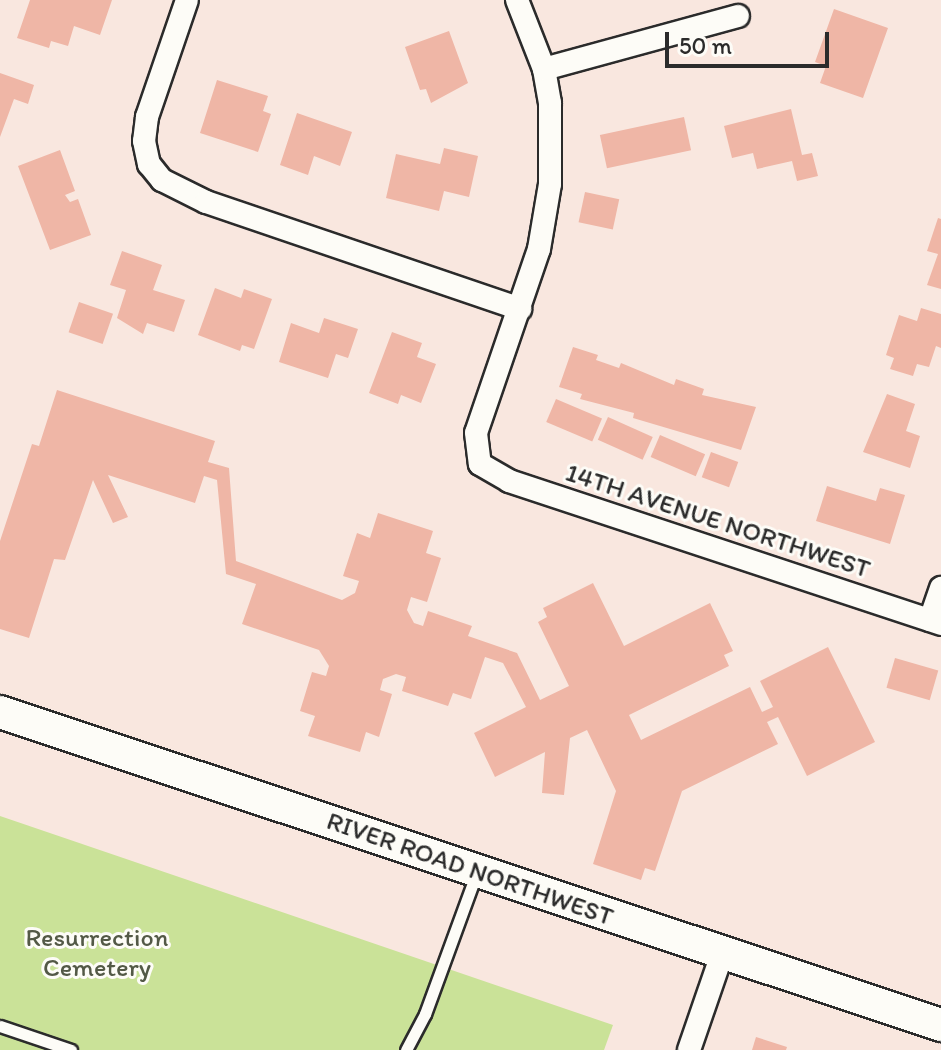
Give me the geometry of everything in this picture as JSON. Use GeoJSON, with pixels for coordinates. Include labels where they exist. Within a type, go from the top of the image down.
{"type":"FeatureCollection","features":[{"type":"Feature","properties":{"kind":"street"},"geometry":{"type":"LineString","coordinates":[[187,0],[147,117],[144,141],[149,164],[162,180],[206,202],[520,309],[545,223],[550,184],[550,103],[544,69],[517,0]]}},
{"type":"Feature","properties":{"kind":"street"},"geometry":{"type":"LineString","coordinates":[[544,69],[738,16]]}},
{"type":"Feature","properties":{"kind":"street","name":"14TH AVENUE NORTHWEST"},"geometry":{"type":"LineString","coordinates":[[520,309],[476,433],[480,464],[509,481],[936,622]]}},
{"type":"Feature","properties":{"kind":"street"},"geometry":{"type":"LineString","coordinates":[[936,622],[941,588]]}},
{"type":"Feature","properties":{"kind":"street","name":"RIVER ROAD NORTHWEST"},"geometry":{"type":"LineString","coordinates":[[0,712],[941,1025]]}},
{"type":"Feature","properties":{"kind":"street"},"geometry":{"type":"LineString","coordinates":[[689,1050],[722,954]]}},
{"type":"Feature","properties":{"kind":"lane"},"geometry":{"type":"LineString","coordinates":[[406,1050],[431,1000],[477,872]]}},
{"type":"Feature","properties":{"kind":"lane"},"geometry":{"type":"LineString","coordinates":[[0,1026],[71,1050]]}},
{"type":"Feature","properties":{"kind":"green space","name":"Resurrection Cemetery"},"geometry":{"type":"Polygon","coordinates":[[[0,816],[613,1025],[604,1050],[0,1050],[0,816]]]}},
{"type":"Feature","properties":{"kind":"building"},"geometry":{"type":"Polygon","coordinates":[[[30,0],[112,0],[100,35],[74,26],[68,46],[51,41],[49,48],[17,38],[30,0]]]}},
{"type":"Feature","properties":{"kind":"building"},"geometry":{"type":"Polygon","coordinates":[[[834,9],[888,28],[863,98],[820,83],[826,66],[815,62],[834,9]]]}},
{"type":"Feature","properties":{"kind":"building"},"geometry":{"type":"Polygon","coordinates":[[[449,31],[468,83],[431,103],[426,89],[420,90],[405,47],[449,31]]]}},
{"type":"Feature","properties":{"kind":"building"},"geometry":{"type":"Polygon","coordinates":[[[0,73],[34,85],[28,104],[14,99],[0,137],[0,73]]]}},
{"type":"Feature","properties":{"kind":"building"},"geometry":{"type":"Polygon","coordinates":[[[217,80],[268,96],[263,111],[271,114],[258,152],[200,133],[217,80]]]}},
{"type":"Feature","properties":{"kind":"building"},"geometry":{"type":"Polygon","coordinates":[[[791,109],[802,155],[812,153],[818,176],[797,181],[792,161],[757,169],[753,153],[732,158],[724,126],[791,109]]]}},
{"type":"Feature","properties":{"kind":"building"},"geometry":{"type":"Polygon","coordinates":[[[297,113],[352,132],[340,166],[314,156],[308,175],[280,165],[297,113]]]}},
{"type":"Feature","properties":{"kind":"building"},"geometry":{"type":"Polygon","coordinates":[[[684,117],[691,150],[607,168],[600,135],[684,117]]]}},
{"type":"Feature","properties":{"kind":"building"},"geometry":{"type":"Polygon","coordinates":[[[444,148],[478,156],[469,197],[444,191],[439,211],[386,198],[396,154],[440,164],[444,148]]]}},
{"type":"Feature","properties":{"kind":"building"},"geometry":{"type":"Polygon","coordinates":[[[60,150],[75,191],[65,195],[70,202],[78,199],[91,235],[50,250],[18,166],[60,150]]]}},
{"type":"Feature","properties":{"kind":"building"},"geometry":{"type":"Polygon","coordinates":[[[585,192],[619,199],[613,230],[579,222],[585,192]]]}},
{"type":"Feature","properties":{"kind":"building"},"geometry":{"type":"Polygon","coordinates":[[[938,218],[941,219],[941,289],[927,285],[938,254],[927,251],[938,218]]]}},
{"type":"Feature","properties":{"kind":"building"},"geometry":{"type":"Polygon","coordinates":[[[122,251],[162,265],[153,290],[185,300],[174,332],[147,323],[143,334],[117,318],[126,290],[110,285],[122,251]]]}},
{"type":"Feature","properties":{"kind":"building"},"geometry":{"type":"Polygon","coordinates":[[[215,288],[241,298],[244,289],[272,299],[254,349],[242,345],[240,351],[198,335],[215,288]]]}},
{"type":"Feature","properties":{"kind":"building"},"geometry":{"type":"Polygon","coordinates":[[[79,302],[113,314],[103,344],[69,332],[79,302]]]}},
{"type":"Feature","properties":{"kind":"building"},"geometry":{"type":"Polygon","coordinates":[[[921,308],[941,314],[941,348],[936,346],[929,367],[917,364],[913,376],[890,369],[894,358],[886,355],[899,315],[917,321],[921,308]]]}},
{"type":"Feature","properties":{"kind":"building"},"geometry":{"type":"Polygon","coordinates":[[[324,318],[358,329],[348,358],[336,354],[328,378],[279,362],[291,323],[319,333],[324,318]]]}},
{"type":"Feature","properties":{"kind":"building"},"geometry":{"type":"Polygon","coordinates":[[[392,332],[422,343],[417,357],[436,364],[421,403],[401,395],[398,404],[369,393],[392,332]]]}},
{"type":"Feature","properties":{"kind":"building"},"geometry":{"type":"Polygon","coordinates":[[[573,347],[598,355],[596,360],[619,368],[621,363],[674,385],[676,379],[704,389],[702,395],[756,407],[741,450],[633,418],[634,413],[580,399],[582,394],[559,387],[573,347]]]}},
{"type":"Feature","properties":{"kind":"building"},"geometry":{"type":"Polygon","coordinates":[[[57,390],[215,441],[208,462],[229,468],[236,561],[342,600],[355,593],[359,581],[343,576],[357,533],[370,538],[378,513],[433,531],[426,553],[441,558],[427,602],[411,597],[407,610],[414,623],[423,626],[428,611],[472,626],[468,636],[517,653],[540,700],[569,686],[538,622],[547,617],[543,608],[593,583],[624,646],[710,603],[733,651],[724,655],[729,666],[629,715],[641,740],[750,687],[762,712],[773,707],[760,681],[828,647],[875,742],[807,776],[778,717],[767,722],[778,744],[682,791],[655,871],[645,868],[641,880],[593,864],[616,791],[587,730],[570,738],[564,795],[542,793],[545,752],[495,777],[474,733],[526,707],[503,663],[485,657],[471,699],[453,693],[448,706],[402,691],[406,677],[396,674],[383,679],[380,690],[392,694],[379,737],[366,732],[360,752],[308,736],[315,716],[300,711],[312,672],[326,676],[329,666],[319,650],[242,624],[256,584],[226,574],[217,480],[204,476],[195,503],[108,475],[128,517],[113,523],[93,480],[65,560],[54,559],[29,638],[0,629],[0,541],[32,444],[39,446],[57,390]]]}},
{"type":"Feature","properties":{"kind":"building"},"geometry":{"type":"Polygon","coordinates":[[[887,394],[915,404],[906,431],[920,436],[910,468],[863,452],[887,394]]]}},
{"type":"Feature","properties":{"kind":"building"},"geometry":{"type":"Polygon","coordinates":[[[556,399],[602,419],[592,442],[546,422],[556,399]]]}},
{"type":"Feature","properties":{"kind":"building"},"geometry":{"type":"Polygon","coordinates":[[[608,417],[653,437],[643,460],[598,440],[608,417]]]}},
{"type":"Feature","properties":{"kind":"building"},"geometry":{"type":"Polygon","coordinates":[[[660,435],[705,454],[696,476],[651,457],[660,435]]]}},
{"type":"Feature","properties":{"kind":"building"},"geometry":{"type":"Polygon","coordinates":[[[711,452],[738,462],[729,487],[702,477],[711,452]]]}},
{"type":"Feature","properties":{"kind":"building"},"geometry":{"type":"Polygon","coordinates":[[[827,486],[876,501],[880,488],[905,495],[890,544],[816,521],[827,486]]]}},
{"type":"Feature","properties":{"kind":"building"},"geometry":{"type":"Polygon","coordinates":[[[895,658],[938,670],[930,700],[886,688],[895,658]]]}},
{"type":"Feature","properties":{"kind":"building"},"geometry":{"type":"Polygon","coordinates":[[[756,1037],[787,1047],[786,1050],[752,1050],[756,1037]]]}}]}
